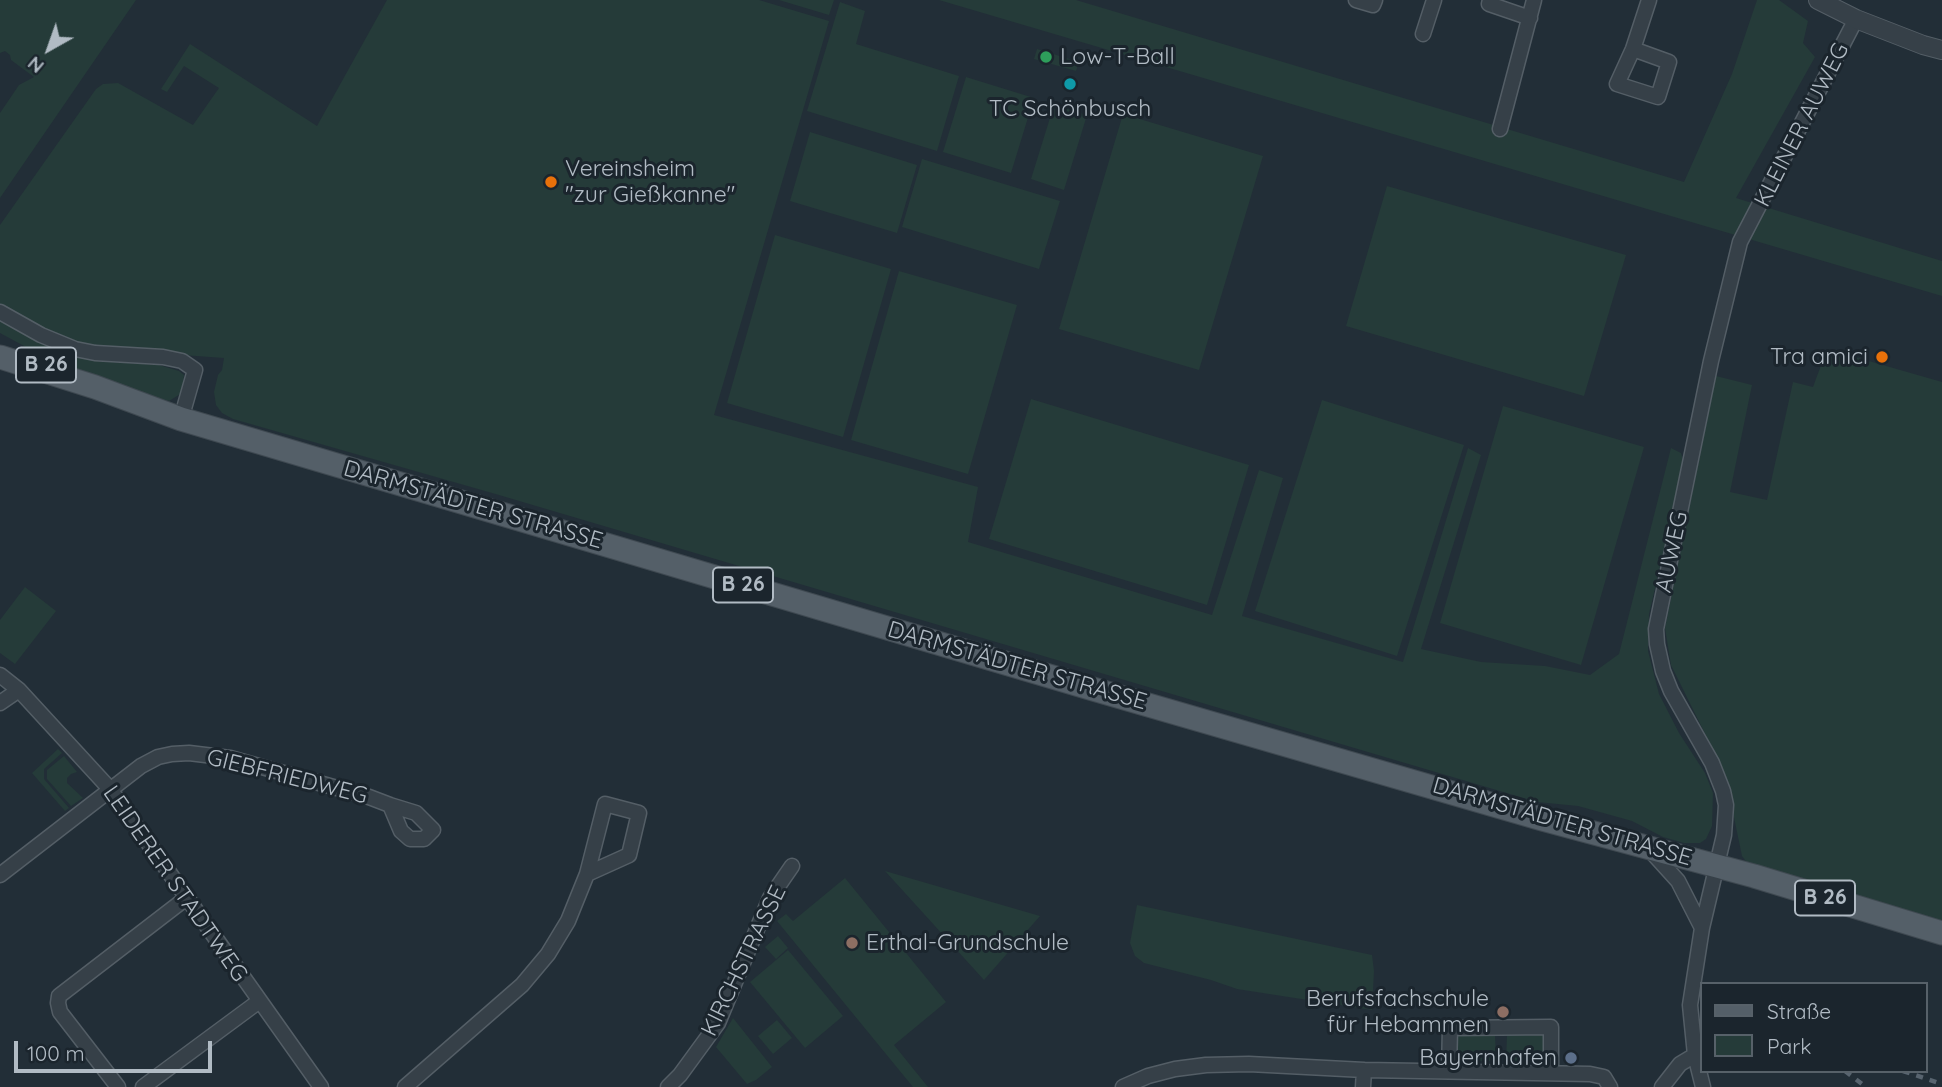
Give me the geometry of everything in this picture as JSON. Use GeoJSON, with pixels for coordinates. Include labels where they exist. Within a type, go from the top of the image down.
{"type":"FeatureCollection","features":[{"type":"Feature","properties":{"kind":"main road","name":"DARMSTÄDTER STRASSE"},"geometry":{"type":"LineString","coordinates":[[0,339],[36,360],[95,387]]}},
{"type":"Feature","properties":{"kind":"main road","name":"DARMSTÄDTER STRASSE"},"geometry":{"type":"LineString","coordinates":[[0,357],[95,387],[181,419],[1093,689],[1542,819],[1718,865],[1942,933]]}},
{"type":"Feature","properties":{"kind":"street"},"geometry":{"type":"LineString","coordinates":[[1356,0],[1373,5],[1375,0]]}},
{"type":"Feature","properties":{"kind":"street"},"geometry":{"type":"LineString","coordinates":[[1423,34],[1434,0]]}},
{"type":"Feature","properties":{"kind":"street"},"geometry":{"type":"LineString","coordinates":[[1490,0],[1489,4],[1530,18]]}},
{"type":"Feature","properties":{"kind":"street"},"geometry":{"type":"LineString","coordinates":[[1500,129],[1534,0]]}},
{"type":"Feature","properties":{"kind":"street"},"geometry":{"type":"LineString","coordinates":[[1633,49],[1649,0]]}},
{"type":"Feature","properties":{"kind":"street"},"geometry":{"type":"LineString","coordinates":[[1818,0],[1856,19],[1942,50]]}},
{"type":"Feature","properties":{"kind":"street","name":"KLEINER AUWEG"},"geometry":{"type":"LineString","coordinates":[[1746,229],[1856,19]]}},
{"type":"Feature","properties":{"kind":"street","name":"AUWEG"},"geometry":{"type":"LineString","coordinates":[[1703,1087],[1695,1055],[1690,1005],[1701,934],[1726,820],[1723,791],[1712,763],[1671,691],[1663,671],[1657,644],[1657,629],[1711,361],[1740,242],[1746,229]]}},
{"type":"Feature","properties":{"kind":"street"},"geometry":{"type":"LineString","coordinates":[[0,312],[41,335],[75,349],[182,361],[195,370],[181,419]]}},
{"type":"Feature","properties":{"kind":"street","name":"LEIDERER STADTWEG"},"geometry":{"type":"LineString","coordinates":[[0,675],[19,690],[110,789],[258,1002],[321,1087]]}},
{"type":"Feature","properties":{"kind":"street"},"geometry":{"type":"LineString","coordinates":[[0,703],[19,690]]}},
{"type":"Feature","properties":{"kind":"street","name":"GIEBFRIEDWEG"},"geometry":{"type":"LineString","coordinates":[[0,875],[110,789],[158,757],[189,753],[230,758],[390,805]]}},
{"type":"Feature","properties":{"kind":"street"},"geometry":{"type":"LineString","coordinates":[[405,1087],[522,985],[548,954],[568,921],[587,874],[605,804],[639,813],[629,855],[587,874]]}},
{"type":"Feature","properties":{"kind":"street"},"geometry":{"type":"LineString","coordinates":[[1646,847],[1678,881],[1701,934]]}},
{"type":"Feature","properties":{"kind":"street","name":"KIRCHSTRASSE"},"geometry":{"type":"LineString","coordinates":[[668,1087],[718,1023],[770,898],[792,866]]}},
{"type":"Feature","properties":{"kind":"street"},"geometry":{"type":"LineString","coordinates":[[118,1087],[61,1012],[59,996],[186,899]]}},
{"type":"Feature","properties":{"kind":"street"},"geometry":{"type":"LineString","coordinates":[[143,1087],[258,1002]]}},
{"type":"Feature","properties":{"kind":"street"},"geometry":{"type":"LineString","coordinates":[[1449,1070],[1450,1028],[1552,1027],[1551,1072]]}},
{"type":"Feature","properties":{"kind":"street"},"geometry":{"type":"LineString","coordinates":[[1662,1087],[1680,1064],[1695,1055]]}},
{"type":"Feature","properties":{"kind":"street"},"geometry":{"type":"LineString","coordinates":[[1123,1087],[1166,1071],[1206,1065],[1551,1072],[1600,1075],[1608,1081],[1610,1087]]}},
{"type":"Feature","properties":{"kind":"street"},"geometry":{"type":"LineString","coordinates":[[1363,1087],[1364,1070]]}},
{"type":"Feature","properties":{"kind":"street"},"geometry":{"type":"LineString","coordinates":[[1487,1087],[1488,1071]]}},
{"type":"Feature","properties":{"kind":"green space"},"geometry":{"type":"Polygon","coordinates":[[[0,0],[136,0],[0,198],[0,113],[19,85],[34,77],[11,60],[5,51],[0,53],[0,0]]]}},
{"type":"Feature","properties":{"kind":"green space"},"geometry":{"type":"Polygon","coordinates":[[[387,0],[759,0],[829,21],[714,415],[978,487],[968,542],[1212,615],[1259,470],[1283,478],[1242,616],[1403,662],[1468,448],[1481,455],[1421,649],[1481,662],[1545,666],[1590,675],[1619,654],[1671,448],[1681,453],[1684,463],[1649,614],[1648,651],[1659,694],[1679,733],[1705,773],[1713,793],[1712,826],[1706,839],[1700,843],[1684,843],[1663,837],[1632,821],[1578,806],[1537,802],[233,419],[222,413],[216,405],[214,392],[224,358],[81,345],[0,304],[0,225],[96,89],[103,84],[118,83],[193,125],[219,88],[184,66],[167,92],[161,89],[190,44],[317,126],[387,0]]]}},
{"type":"Feature","properties":{"kind":"green space"},"geometry":{"type":"Polygon","coordinates":[[[779,0],[834,0],[829,15],[779,0]]]}},
{"type":"Feature","properties":{"kind":"green space"},"geometry":{"type":"Polygon","coordinates":[[[939,0],[1076,0],[1684,182],[1732,74],[1757,0],[1779,0],[1808,21],[1803,43],[1815,57],[1736,198],[1942,261],[1942,296],[939,0]]]}},
{"type":"Feature","properties":{"kind":"green space"},"geometry":{"type":"Polygon","coordinates":[[[840,2],[865,11],[856,44],[959,76],[937,151],[807,111],[840,2]]]}},
{"type":"Feature","properties":{"kind":"green space"},"geometry":{"type":"Polygon","coordinates":[[[1037,49],[1079,62],[1076,71],[1034,59],[1037,49]]]}},
{"type":"Feature","properties":{"kind":"green space"},"geometry":{"type":"Polygon","coordinates":[[[966,77],[1034,98],[1011,173],[943,152],[966,77]]]}},
{"type":"Feature","properties":{"kind":"green space"},"geometry":{"type":"Polygon","coordinates":[[[1054,105],[1087,115],[1064,190],[1031,179],[1054,105]]]}},
{"type":"Feature","properties":{"kind":"green space"},"geometry":{"type":"Polygon","coordinates":[[[1123,114],[1263,156],[1199,370],[1059,329],[1123,114]]]}},
{"type":"Feature","properties":{"kind":"green space"},"geometry":{"type":"Polygon","coordinates":[[[810,132],[917,165],[897,233],[790,201],[810,132]]]}},
{"type":"Feature","properties":{"kind":"green space"},"geometry":{"type":"Polygon","coordinates":[[[922,159],[1060,201],[1039,269],[902,227],[922,159]]]}},
{"type":"Feature","properties":{"kind":"green space"},"geometry":{"type":"Polygon","coordinates":[[[1387,186],[1626,255],[1584,396],[1346,326],[1387,186]]]}},
{"type":"Feature","properties":{"kind":"green space"},"geometry":{"type":"Polygon","coordinates":[[[775,235],[891,269],[843,437],[727,403],[775,235]]]}},
{"type":"Feature","properties":{"kind":"green space"},"geometry":{"type":"Polygon","coordinates":[[[899,271],[1017,305],[968,474],[851,440],[899,271]]]}},
{"type":"Feature","properties":{"kind":"green space"},"geometry":{"type":"Polygon","coordinates":[[[0,319],[35,339],[75,356],[97,361],[159,365],[179,371],[184,375],[182,393],[169,401],[92,378],[50,360],[0,333],[0,319]]]}},
{"type":"Feature","properties":{"kind":"green space"},"geometry":{"type":"Polygon","coordinates":[[[1827,349],[1942,382],[1942,925],[1748,864],[1742,856],[1725,774],[1671,665],[1665,628],[1716,376],[1752,385],[1730,492],[1767,500],[1793,382],[1813,387],[1827,349]]]}},
{"type":"Feature","properties":{"kind":"green space"},"geometry":{"type":"Polygon","coordinates":[[[1031,399],[1249,465],[1207,605],[989,539],[1031,399]]]}},
{"type":"Feature","properties":{"kind":"green space"},"geometry":{"type":"Polygon","coordinates":[[[1322,400],[1464,445],[1397,656],[1255,611],[1322,400]]]}},
{"type":"Feature","properties":{"kind":"green space"},"geometry":{"type":"Polygon","coordinates":[[[1503,406],[1644,447],[1581,665],[1440,623],[1503,406]]]}},
{"type":"Feature","properties":{"kind":"green space"},"geometry":{"type":"Polygon","coordinates":[[[25,587],[56,611],[15,664],[0,653],[0,620],[25,587]]]}},
{"type":"Feature","properties":{"kind":"green space"},"geometry":{"type":"Polygon","coordinates":[[[58,749],[62,753],[44,769],[44,779],[69,808],[65,811],[32,773],[58,749]]]}},
{"type":"Feature","properties":{"kind":"green space"},"geometry":{"type":"Polygon","coordinates":[[[64,756],[77,772],[67,778],[67,783],[83,798],[71,806],[47,779],[47,770],[64,756]]]}},
{"type":"Feature","properties":{"kind":"green space"},"geometry":{"type":"Polygon","coordinates":[[[885,871],[1040,916],[984,980],[885,871]]]}},
{"type":"Feature","properties":{"kind":"green space"},"geometry":{"type":"Polygon","coordinates":[[[845,878],[946,1002],[894,1045],[928,1087],[913,1087],[777,921],[786,914],[793,921],[845,878]]]}},
{"type":"Feature","properties":{"kind":"green space"},"geometry":{"type":"Polygon","coordinates":[[[1137,905],[1372,955],[1372,1010],[1237,989],[1144,963],[1135,956],[1130,943],[1137,905]]]}},
{"type":"Feature","properties":{"kind":"green space"},"geometry":{"type":"Polygon","coordinates":[[[778,936],[788,948],[776,959],[765,947],[778,936]]]}},
{"type":"Feature","properties":{"kind":"green space"},"geometry":{"type":"Polygon","coordinates":[[[788,950],[843,1016],[805,1048],[750,982],[788,950]]]}},
{"type":"Feature","properties":{"kind":"green space"},"geometry":{"type":"Polygon","coordinates":[[[733,1018],[772,1067],[747,1084],[716,1047],[733,1018]]]}},
{"type":"Feature","properties":{"kind":"green space"},"geometry":{"type":"Polygon","coordinates":[[[777,1020],[792,1038],[773,1054],[758,1036],[777,1020]]]}},
{"type":"Feature","properties":{"kind":"green space"},"geometry":{"type":"Polygon","coordinates":[[[1457,1034],[1495,1034],[1496,1061],[1456,1061],[1457,1034]]]}},
{"type":"Feature","properties":{"kind":"green space"},"geometry":{"type":"Polygon","coordinates":[[[1507,1035],[1545,1035],[1544,1063],[1506,1062],[1507,1035]]]}},
{"type":"Feature","properties":{"kind":"railway"},"geometry":{"type":"LineString","coordinates":[[1848,1073],[1866,1087]]}},
{"type":"Feature","properties":{"kind":"railway"},"geometry":{"type":"LineString","coordinates":[[1909,1073],[1942,1084]]}},
{"type":"Feature","properties":{"kind":"place","name":"Low-T-Ball"},"geometry":{"type":"Point","coordinates":[1046,57]}},
{"type":"Feature","properties":{"kind":"place","name":"TC Schönbusch"},"geometry":{"type":"Point","coordinates":[1070,84]}},
{"type":"Feature","properties":{"kind":"place","name":"Vereinsheim \"zur Gießkanne\""},"geometry":{"type":"Point","coordinates":[551,182]}},
{"type":"Feature","properties":{"kind":"place","name":"Tra amici"},"geometry":{"type":"Point","coordinates":[1882,357]}},
{"type":"Feature","properties":{"kind":"place","name":"Erthal-Grundschule"},"geometry":{"type":"Point","coordinates":[852,943]}},
{"type":"Feature","properties":{"kind":"place","name":"Berufsfachschule für Hebammen"},"geometry":{"type":"Point","coordinates":[1503,1012]}},
{"type":"Feature","properties":{"kind":"place","name":"Bayernhafen"},"geometry":{"type":"Point","coordinates":[1571,1058]}}]}
